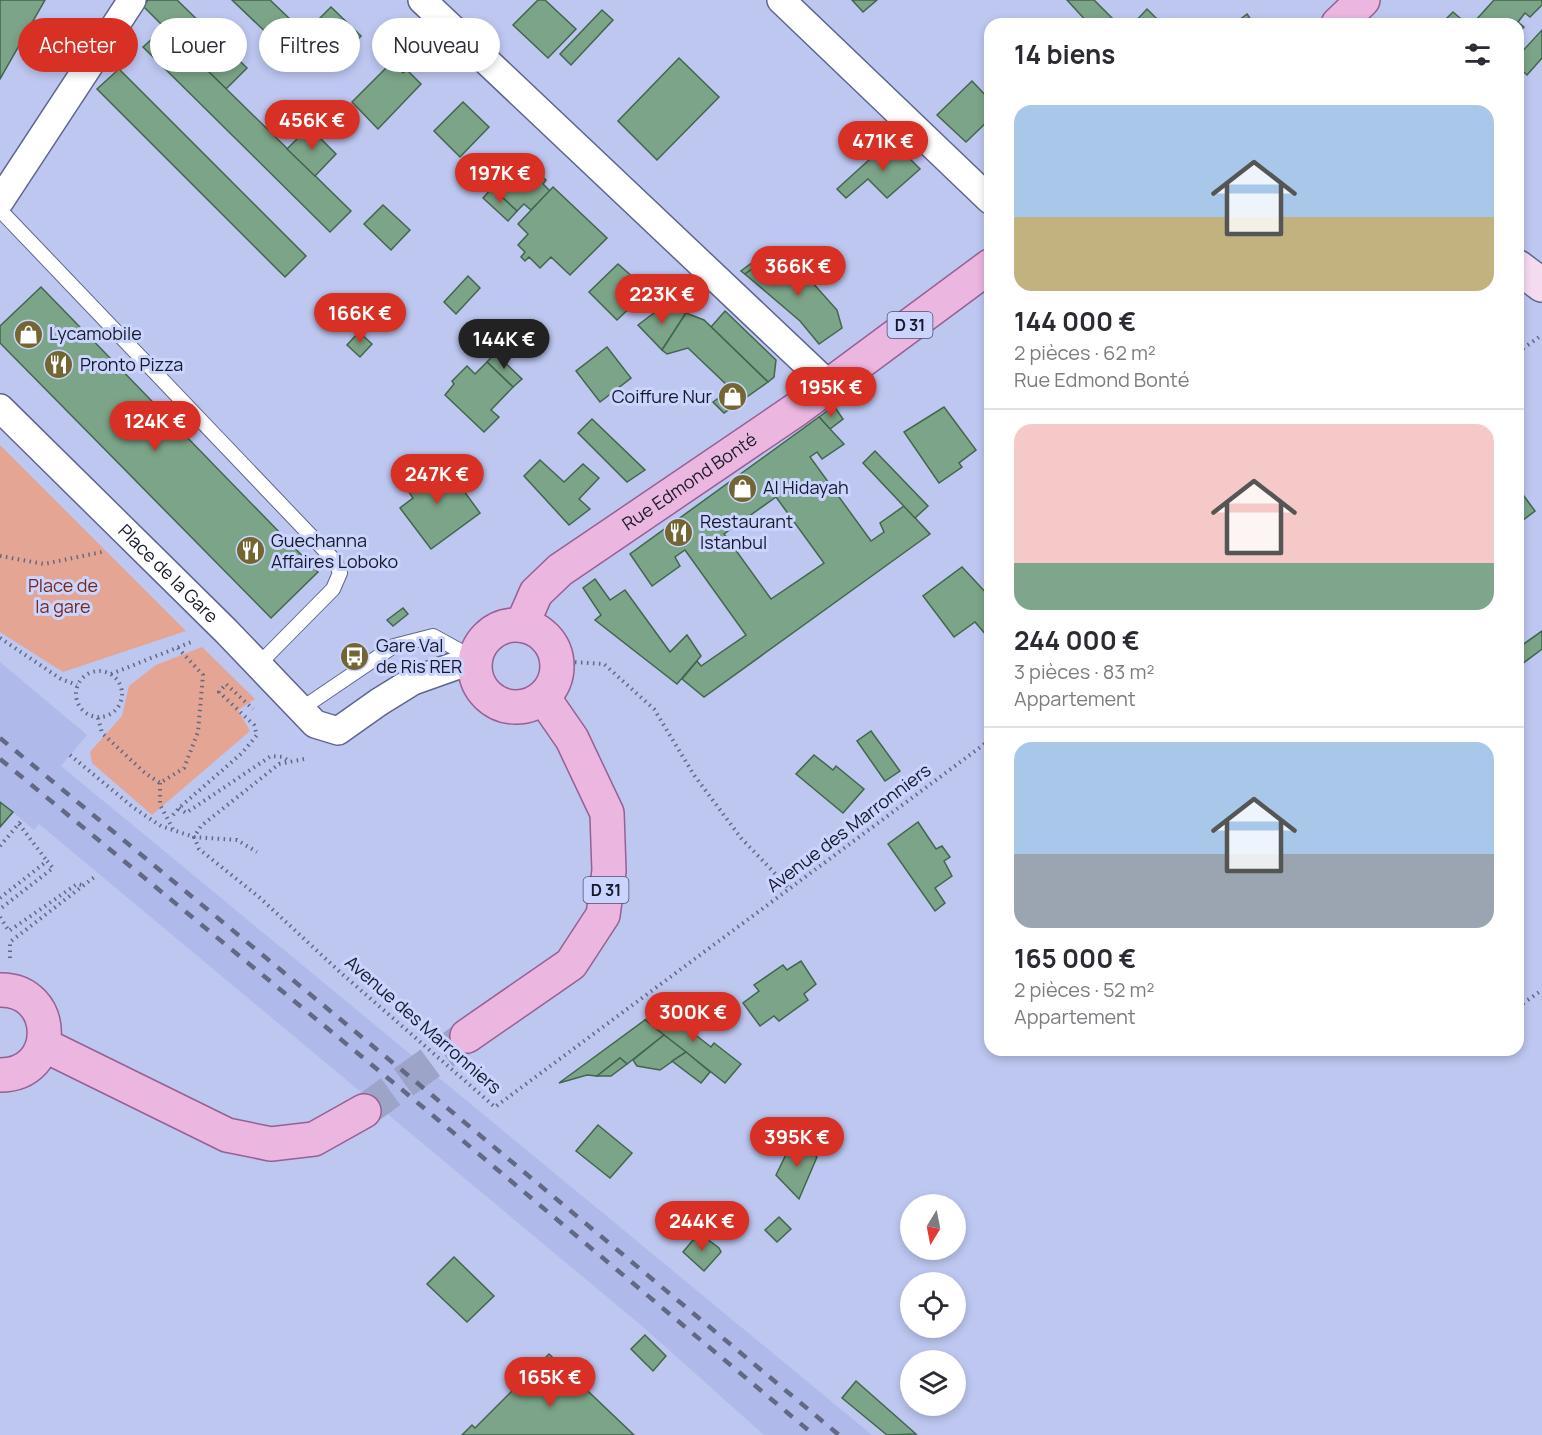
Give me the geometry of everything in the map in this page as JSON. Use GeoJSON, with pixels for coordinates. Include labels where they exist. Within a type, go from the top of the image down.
{"type":"FeatureCollection","features":[{"type":"Feature","properties":{"kind":"main road"},"geometry":{"type":"LineString","coordinates":[[1344,18],[1362,0]]}},
{"type":"Feature","properties":{"kind":"main road","name":"Rue Edmond Bonté"},"geometry":{"type":"LineString","coordinates":[[522,625],[536,593],[560,570],[797,409],[984,270]]}},
{"type":"Feature","properties":{"kind":"main road"},"geometry":{"type":"LineString","coordinates":[[509,625],[522,625],[534,629],[545,637],[553,648],[556,674],[552,687],[532,704],[520,707],[496,703],[485,695],[474,672],[479,647],[486,637],[497,629],[509,625]]}},
{"type":"Feature","properties":{"kind":"main road","name":"D 31"},"geometry":{"type":"LineString","coordinates":[[467,1036],[571,964],[603,915],[609,871],[607,813],[572,739],[543,697]]}},
{"type":"Feature","properties":{"kind":"main road"},"geometry":{"type":"LineString","coordinates":[[0,990],[10,989],[27,997],[38,1007],[46,1030],[44,1045],[38,1057],[27,1068],[0,1076]]}},
{"type":"Feature","properties":{"kind":"main road"},"geometry":{"type":"LineString","coordinates":[[44,1045],[227,1135],[271,1144],[314,1139],[364,1111]]}},
{"type":"Feature","properties":{"kind":"street"},"geometry":{"type":"LineString","coordinates":[[0,201],[132,0]]}},
{"type":"Feature","properties":{"kind":"street"},"geometry":{"type":"LineString","coordinates":[[422,0],[830,385]]}},
{"type":"Feature","properties":{"kind":"street"},"geometry":{"type":"LineString","coordinates":[[781,0],[984,194]]}},
{"type":"Feature","properties":{"kind":"street"},"geometry":{"type":"LineString","coordinates":[[1524,272],[1542,285]]}},
{"type":"Feature","properties":{"kind":"street","name":"Place de la Gare"},"geometry":{"type":"LineString","coordinates":[[0,408],[225,631],[315,724],[338,731],[413,681],[475,659]]}},
{"type":"Feature","properties":{"kind":"lane"},"geometry":{"type":"LineString","coordinates":[[0,210],[335,561],[340,573],[333,589],[258,665]]}},
{"type":"Feature","properties":{"kind":"lane"},"geometry":{"type":"LineString","coordinates":[[301,709],[394,646],[433,636],[475,659]]}},
{"type":"Feature","properties":{"kind":"path"},"geometry":{"type":"LineString","coordinates":[[1524,348],[1542,335]]}},
{"type":"Feature","properties":{"kind":"path"},"geometry":{"type":"LineString","coordinates":[[0,556],[44,564],[105,551],[126,534]]}},
{"type":"Feature","properties":{"kind":"path"},"geometry":{"type":"LineString","coordinates":[[111,674],[177,646],[225,631]]}},
{"type":"Feature","properties":{"kind":"path"},"geometry":{"type":"LineString","coordinates":[[0,638],[61,679],[77,685]]}},
{"type":"Feature","properties":{"kind":"path"},"geometry":{"type":"LineString","coordinates":[[160,783],[184,768],[198,732],[203,675],[177,646]]}},
{"type":"Feature","properties":{"kind":"path"},"geometry":{"type":"LineString","coordinates":[[556,661],[604,664],[654,709],[694,776],[741,838],[789,888]]}},
{"type":"Feature","properties":{"kind":"path"},"geometry":{"type":"LineString","coordinates":[[102,671],[111,674],[118,681],[122,691],[122,701],[117,710],[109,716],[98,718],[87,715],[79,707],[75,696],[77,685],[91,672],[102,671]]}},
{"type":"Feature","properties":{"kind":"path"},"geometry":{"type":"LineString","coordinates":[[173,815],[242,753],[257,735],[254,725],[219,692],[225,684],[253,709],[245,716]]}},
{"type":"Feature","properties":{"kind":"path"},"geometry":{"type":"LineString","coordinates":[[98,718],[102,733],[145,773],[160,783]]}},
{"type":"Feature","properties":{"kind":"path","name":"Avenue des Marronniers"},"geometry":{"type":"LineString","coordinates":[[194,837],[199,849],[259,897],[341,973],[495,1107],[984,744]]}},
{"type":"Feature","properties":{"kind":"path"},"geometry":{"type":"LineString","coordinates":[[70,755],[134,808],[161,826],[194,837],[237,840],[257,852]]}},
{"type":"Feature","properties":{"kind":"path"},"geometry":{"type":"LineString","coordinates":[[179,808],[186,813],[271,756],[283,757],[290,762]]}},
{"type":"Feature","properties":{"kind":"path"},"geometry":{"type":"LineString","coordinates":[[194,837],[201,826],[279,765],[304,759]]}},
{"type":"Feature","properties":{"kind":"path"},"geometry":{"type":"LineString","coordinates":[[160,783],[160,805],[173,830]]}},
{"type":"Feature","properties":{"kind":"path"},"geometry":{"type":"LineString","coordinates":[[0,846],[21,822],[53,868],[0,909]]}},
{"type":"Feature","properties":{"kind":"path"},"geometry":{"type":"LineString","coordinates":[[0,898],[47,861]]}},
{"type":"Feature","properties":{"kind":"path"},"geometry":{"type":"LineString","coordinates":[[10,942],[97,875]]}},
{"type":"Feature","properties":{"kind":"path"},"geometry":{"type":"LineString","coordinates":[[0,917],[9,931],[77,884],[83,885]]}},
{"type":"Feature","properties":{"kind":"path"},"geometry":{"type":"LineString","coordinates":[[1524,1003],[1542,990]]}},
{"type":"Feature","properties":{"kind":"shaded area"},"geometry":{"type":"Polygon","coordinates":[[[0,662],[87,735],[61,766],[872,1435],[764,1435],[642,1326],[39,824],[34,830],[13,812],[0,827],[0,662]]]}},
{"type":"Feature","properties":{"kind":"green space","name":"Place de la gare"},"geometry":{"type":"Polygon","coordinates":[[[0,445],[186,631],[63,672],[0,632],[0,445]]]}},
{"type":"Feature","properties":{"kind":"green space"},"geometry":{"type":"Polygon","coordinates":[[[202,647],[255,699],[238,710],[250,731],[152,815],[92,763],[90,752],[122,716],[129,686],[156,665],[202,647]]]}},
{"type":"Feature","properties":{"kind":"building"},"geometry":{"type":"Polygon","coordinates":[[[0,0],[45,0],[35,18],[18,18],[18,47],[0,79],[0,0]]]}},
{"type":"Feature","properties":{"kind":"building"},"geometry":{"type":"Polygon","coordinates":[[[148,0],[177,0],[196,18],[155,18],[143,6],[148,0]]]}},
{"type":"Feature","properties":{"kind":"building"},"geometry":{"type":"Polygon","coordinates":[[[232,0],[270,0],[289,18],[259,18],[259,26],[232,0]]]}},
{"type":"Feature","properties":{"kind":"building"},"geometry":{"type":"Polygon","coordinates":[[[538,0],[545,0],[576,29],[548,58],[513,25],[538,0]]]}},
{"type":"Feature","properties":{"kind":"building"},"geometry":{"type":"Polygon","coordinates":[[[852,0],[877,0],[863,12],[852,0]]]}},
{"type":"Feature","properties":{"kind":"building"},"geometry":{"type":"Polygon","coordinates":[[[1067,0],[1094,0],[1112,18],[1084,18],[1067,0]]]}},
{"type":"Feature","properties":{"kind":"building"},"geometry":{"type":"Polygon","coordinates":[[[1494,0],[1542,0],[1542,5],[1530,17],[1525,13],[1521,18],[1478,18],[1494,0]]]}},
{"type":"Feature","properties":{"kind":"building"},"geometry":{"type":"Polygon","coordinates":[[[331,7],[342,18],[320,18],[331,7]]]}},
{"type":"Feature","properties":{"kind":"building"},"geometry":{"type":"Polygon","coordinates":[[[1147,9],[1156,18],[1139,18],[1147,9]]]}},
{"type":"Feature","properties":{"kind":"building"},"geometry":{"type":"Polygon","coordinates":[[[602,10],[613,20],[571,65],[560,54],[602,10]]]}},
{"type":"Feature","properties":{"kind":"building"},"geometry":{"type":"Polygon","coordinates":[[[1453,12],[1460,18],[1447,18],[1453,12]]]}},
{"type":"Feature","properties":{"kind":"building"},"geometry":{"type":"Polygon","coordinates":[[[1542,30],[1542,58],[1527,75],[1524,72],[1524,50],[1542,30]]]}},
{"type":"Feature","properties":{"kind":"building"},"geometry":{"type":"Polygon","coordinates":[[[150,41],[150,54],[143,47],[150,41]]]}},
{"type":"Feature","properties":{"kind":"building"},"geometry":{"type":"Polygon","coordinates":[[[679,58],[719,97],[657,160],[618,121],[679,58]]]}},
{"type":"Feature","properties":{"kind":"building"},"geometry":{"type":"Polygon","coordinates":[[[116,72],[122,72],[306,256],[285,277],[97,89],[116,72]]]}},
{"type":"Feature","properties":{"kind":"building"},"geometry":{"type":"Polygon","coordinates":[[[168,72],[209,72],[351,211],[330,232],[168,72]]]}},
{"type":"Feature","properties":{"kind":"building"},"geometry":{"type":"Polygon","coordinates":[[[209,72],[243,72],[226,89],[209,72]]]}},
{"type":"Feature","properties":{"kind":"building"},"geometry":{"type":"Polygon","coordinates":[[[382,72],[409,72],[421,84],[378,129],[352,102],[382,72]]]}},
{"type":"Feature","properties":{"kind":"building"},"geometry":{"type":"Polygon","coordinates":[[[972,81],[984,94],[984,125],[966,142],[937,115],[972,81]]]}},
{"type":"Feature","properties":{"kind":"building"},"geometry":{"type":"Polygon","coordinates":[[[463,102],[489,127],[460,157],[434,131],[463,102]]]}},
{"type":"Feature","properties":{"kind":"building"},"geometry":{"type":"Polygon","coordinates":[[[309,127],[336,154],[315,176],[287,149],[309,127]]]}},
{"type":"Feature","properties":{"kind":"building"},"geometry":{"type":"Polygon","coordinates":[[[891,140],[920,169],[887,198],[868,179],[846,198],[837,189],[891,140]]]}},
{"type":"Feature","properties":{"kind":"building"},"geometry":{"type":"Polygon","coordinates":[[[521,156],[546,180],[543,184],[550,191],[531,210],[524,204],[517,211],[492,188],[521,156]]]}},
{"type":"Feature","properties":{"kind":"building"},"geometry":{"type":"Polygon","coordinates":[[[553,187],[607,238],[570,275],[551,257],[540,268],[529,257],[525,261],[521,257],[525,252],[518,245],[528,234],[518,224],[553,187]]]}},
{"type":"Feature","properties":{"kind":"building"},"geometry":{"type":"Polygon","coordinates":[[[492,188],[517,211],[508,221],[483,198],[492,188]]]}},
{"type":"Feature","properties":{"kind":"building"},"geometry":{"type":"Polygon","coordinates":[[[383,205],[410,230],[391,250],[364,224],[383,205]]]}},
{"type":"Feature","properties":{"kind":"building"},"geometry":{"type":"Polygon","coordinates":[[[770,249],[774,254],[745,274],[741,271],[770,249]]]}},
{"type":"Feature","properties":{"kind":"building"},"geometry":{"type":"Polygon","coordinates":[[[774,254],[782,263],[802,271],[837,310],[842,328],[819,344],[800,321],[745,274],[774,254]]]}},
{"type":"Feature","properties":{"kind":"building"},"geometry":{"type":"Polygon","coordinates":[[[618,264],[634,278],[627,287],[639,299],[617,320],[589,292],[618,264]]]}},
{"type":"Feature","properties":{"kind":"building"},"geometry":{"type":"Polygon","coordinates":[[[468,276],[480,288],[456,314],[444,302],[468,276]]]}},
{"type":"Feature","properties":{"kind":"building"},"geometry":{"type":"Polygon","coordinates":[[[41,287],[318,572],[271,618],[0,343],[0,326],[41,287]]]}},
{"type":"Feature","properties":{"kind":"building"},"geometry":{"type":"Polygon","coordinates":[[[663,306],[686,313],[662,350],[638,325],[663,306]]]}},
{"type":"Feature","properties":{"kind":"building"},"geometry":{"type":"Polygon","coordinates":[[[725,311],[776,360],[774,377],[768,382],[711,327],[725,311]]]}},
{"type":"Feature","properties":{"kind":"building"},"geometry":{"type":"Polygon","coordinates":[[[686,313],[704,320],[768,382],[724,413],[713,402],[731,389],[688,348],[667,354],[662,350],[686,313]]]}},
{"type":"Feature","properties":{"kind":"building"},"geometry":{"type":"Polygon","coordinates":[[[359,332],[372,344],[360,357],[347,345],[359,332]]]}},
{"type":"Feature","properties":{"kind":"building"},"geometry":{"type":"Polygon","coordinates":[[[607,347],[631,378],[600,402],[576,371],[607,347]]]}},
{"type":"Feature","properties":{"kind":"building"},"geometry":{"type":"Polygon","coordinates":[[[495,353],[522,379],[513,387],[487,362],[495,353]]]}},
{"type":"Feature","properties":{"kind":"building"},"geometry":{"type":"Polygon","coordinates":[[[487,362],[513,387],[491,410],[499,417],[484,432],[445,395],[454,384],[452,381],[467,366],[475,374],[487,362]]]}},
{"type":"Feature","properties":{"kind":"building"},"geometry":{"type":"Polygon","coordinates":[[[834,406],[843,419],[830,429],[819,417],[834,406]]]}},
{"type":"Feature","properties":{"kind":"building"},"geometry":{"type":"Polygon","coordinates":[[[944,407],[976,450],[959,463],[962,467],[939,483],[904,432],[944,407]]]}},
{"type":"Feature","properties":{"kind":"building"},"geometry":{"type":"Polygon","coordinates":[[[819,417],[844,444],[822,459],[817,452],[810,457],[871,541],[884,532],[880,523],[904,506],[930,534],[704,697],[682,679],[697,661],[701,666],[746,635],[685,550],[675,557],[680,566],[652,586],[630,554],[819,417]],[[776,497],[724,534],[771,599],[824,563],[776,497]]]}},
{"type":"Feature","properties":{"kind":"building"},"geometry":{"type":"Polygon","coordinates":[[[592,419],[645,470],[627,482],[578,433],[592,419]]]}},
{"type":"Feature","properties":{"kind":"building"},"geometry":{"type":"Polygon","coordinates":[[[875,451],[928,506],[915,518],[863,463],[875,451]]]}},
{"type":"Feature","properties":{"kind":"building"},"geometry":{"type":"Polygon","coordinates":[[[540,460],[564,482],[583,464],[599,478],[579,499],[590,509],[569,525],[524,476],[540,460]]]}},
{"type":"Feature","properties":{"kind":"building"},"geometry":{"type":"Polygon","coordinates":[[[433,466],[442,467],[447,474],[450,472],[480,513],[431,549],[400,508],[413,498],[404,485],[424,469],[426,471],[433,466]]]}},
{"type":"Feature","properties":{"kind":"building"},"geometry":{"type":"Polygon","coordinates":[[[1524,496],[1535,511],[1524,519],[1524,496]]]}},
{"type":"Feature","properties":{"kind":"building"},"geometry":{"type":"Polygon","coordinates":[[[962,567],[984,591],[984,632],[975,622],[954,637],[923,596],[962,567]]]}},
{"type":"Feature","properties":{"kind":"building"},"geometry":{"type":"Polygon","coordinates":[[[595,579],[610,600],[625,590],[670,652],[687,635],[701,656],[677,684],[595,620],[601,615],[583,588],[595,579]]]}},
{"type":"Feature","properties":{"kind":"building"},"geometry":{"type":"Polygon","coordinates":[[[403,608],[408,614],[393,626],[387,620],[403,608]]]}},
{"type":"Feature","properties":{"kind":"building"},"geometry":{"type":"Polygon","coordinates":[[[1542,631],[1542,649],[1524,662],[1524,644],[1542,631]]]}},
{"type":"Feature","properties":{"kind":"building"},"geometry":{"type":"Polygon","coordinates":[[[871,731],[900,771],[885,781],[857,741],[871,731]]]}},
{"type":"Feature","properties":{"kind":"building"},"geometry":{"type":"Polygon","coordinates":[[[814,755],[833,770],[836,766],[864,789],[843,813],[796,774],[814,755]]]}},
{"type":"Feature","properties":{"kind":"building"},"geometry":{"type":"Polygon","coordinates":[[[0,802],[13,812],[0,827],[0,802]]]}},
{"type":"Feature","properties":{"kind":"building"},"geometry":{"type":"Polygon","coordinates":[[[918,822],[936,849],[942,846],[950,857],[944,861],[952,876],[935,888],[945,903],[935,911],[888,844],[918,822]]]}},
{"type":"Feature","properties":{"kind":"building"},"geometry":{"type":"Polygon","coordinates":[[[801,961],[816,984],[804,994],[808,1000],[779,1021],[774,1016],[760,1026],[743,1003],[759,991],[754,985],[783,965],[787,970],[801,961]]]}},
{"type":"Feature","properties":{"kind":"building"},"geometry":{"type":"Polygon","coordinates":[[[669,1003],[684,1016],[682,1018],[697,1029],[693,1033],[711,1047],[714,1043],[741,1064],[725,1083],[645,1020],[669,1003]]]}},
{"type":"Feature","properties":{"kind":"building"},"geometry":{"type":"Polygon","coordinates":[[[645,1020],[664,1035],[627,1064],[620,1058],[597,1076],[587,1075],[559,1083],[645,1020]]]}},
{"type":"Feature","properties":{"kind":"building"},"geometry":{"type":"Polygon","coordinates":[[[664,1035],[686,1052],[660,1070],[637,1066],[633,1060],[664,1035]]]}},
{"type":"Feature","properties":{"kind":"building"},"geometry":{"type":"Polygon","coordinates":[[[686,1052],[710,1072],[701,1083],[672,1061],[686,1052]]]}},
{"type":"Feature","properties":{"kind":"building"},"geometry":{"type":"Polygon","coordinates":[[[620,1058],[627,1064],[611,1076],[597,1076],[620,1058]]]}},
{"type":"Feature","properties":{"kind":"building"},"geometry":{"type":"Polygon","coordinates":[[[598,1125],[632,1153],[610,1178],[576,1151],[598,1125]]]}},
{"type":"Feature","properties":{"kind":"building"},"geometry":{"type":"Polygon","coordinates":[[[794,1138],[817,1157],[799,1199],[776,1175],[794,1138]]]}},
{"type":"Feature","properties":{"kind":"building"},"geometry":{"type":"Polygon","coordinates":[[[779,1217],[791,1229],[777,1242],[765,1230],[779,1217]]]}},
{"type":"Feature","properties":{"kind":"building"},"geometry":{"type":"Polygon","coordinates":[[[699,1233],[721,1252],[704,1271],[683,1252],[699,1233]]]}},
{"type":"Feature","properties":{"kind":"building"},"geometry":{"type":"Polygon","coordinates":[[[454,1257],[494,1296],[467,1322],[427,1284],[454,1257]]]}},
{"type":"Feature","properties":{"kind":"building"},"geometry":{"type":"Polygon","coordinates":[[[645,1335],[666,1356],[653,1371],[631,1349],[645,1335]]]}},
{"type":"Feature","properties":{"kind":"building"},"geometry":{"type":"Polygon","coordinates":[[[549,1354],[634,1435],[462,1435],[472,1425],[475,1428],[549,1354]]]}},
{"type":"Feature","properties":{"kind":"building"},"geometry":{"type":"Polygon","coordinates":[[[856,1381],[916,1434],[887,1435],[842,1398],[856,1381]]]}},
{"type":"Feature","properties":{"kind":"tunnel"},"geometry":{"type":"LineString","coordinates":[[364,1111],[467,1036]]}},
{"type":"Feature","properties":{"kind":"railway"},"geometry":{"type":"LineString","coordinates":[[0,738],[839,1435]]}},
{"type":"Feature","properties":{"kind":"railway"},"geometry":{"type":"LineString","coordinates":[[0,759],[406,1093],[814,1435]]}},
{"type":"Feature","properties":{"kind":"place","name":"Lycamobile"},"geometry":{"type":"Point","coordinates":[28,334]}},
{"type":"Feature","properties":{"kind":"place","name":"Pronto Pizza"},"geometry":{"type":"Point","coordinates":[59,365]}},
{"type":"Feature","properties":{"kind":"place","name":"Coiffure Nur"},"geometry":{"type":"Point","coordinates":[733,397]}},
{"type":"Feature","properties":{"kind":"place","name":"Al Hidayah"},"geometry":{"type":"Point","coordinates":[742,488]}},
{"type":"Feature","properties":{"kind":"place","name":"Restaurant Istanbul"},"geometry":{"type":"Point","coordinates":[679,532]}},
{"type":"Feature","properties":{"kind":"place","name":"Guechanna Affaires Loboko"},"geometry":{"type":"Point","coordinates":[250,551]}},
{"type":"Feature","properties":{"kind":"place","name":"Gare Val de Ris RER"},"geometry":{"type":"Point","coordinates":[355,656]}}]}
